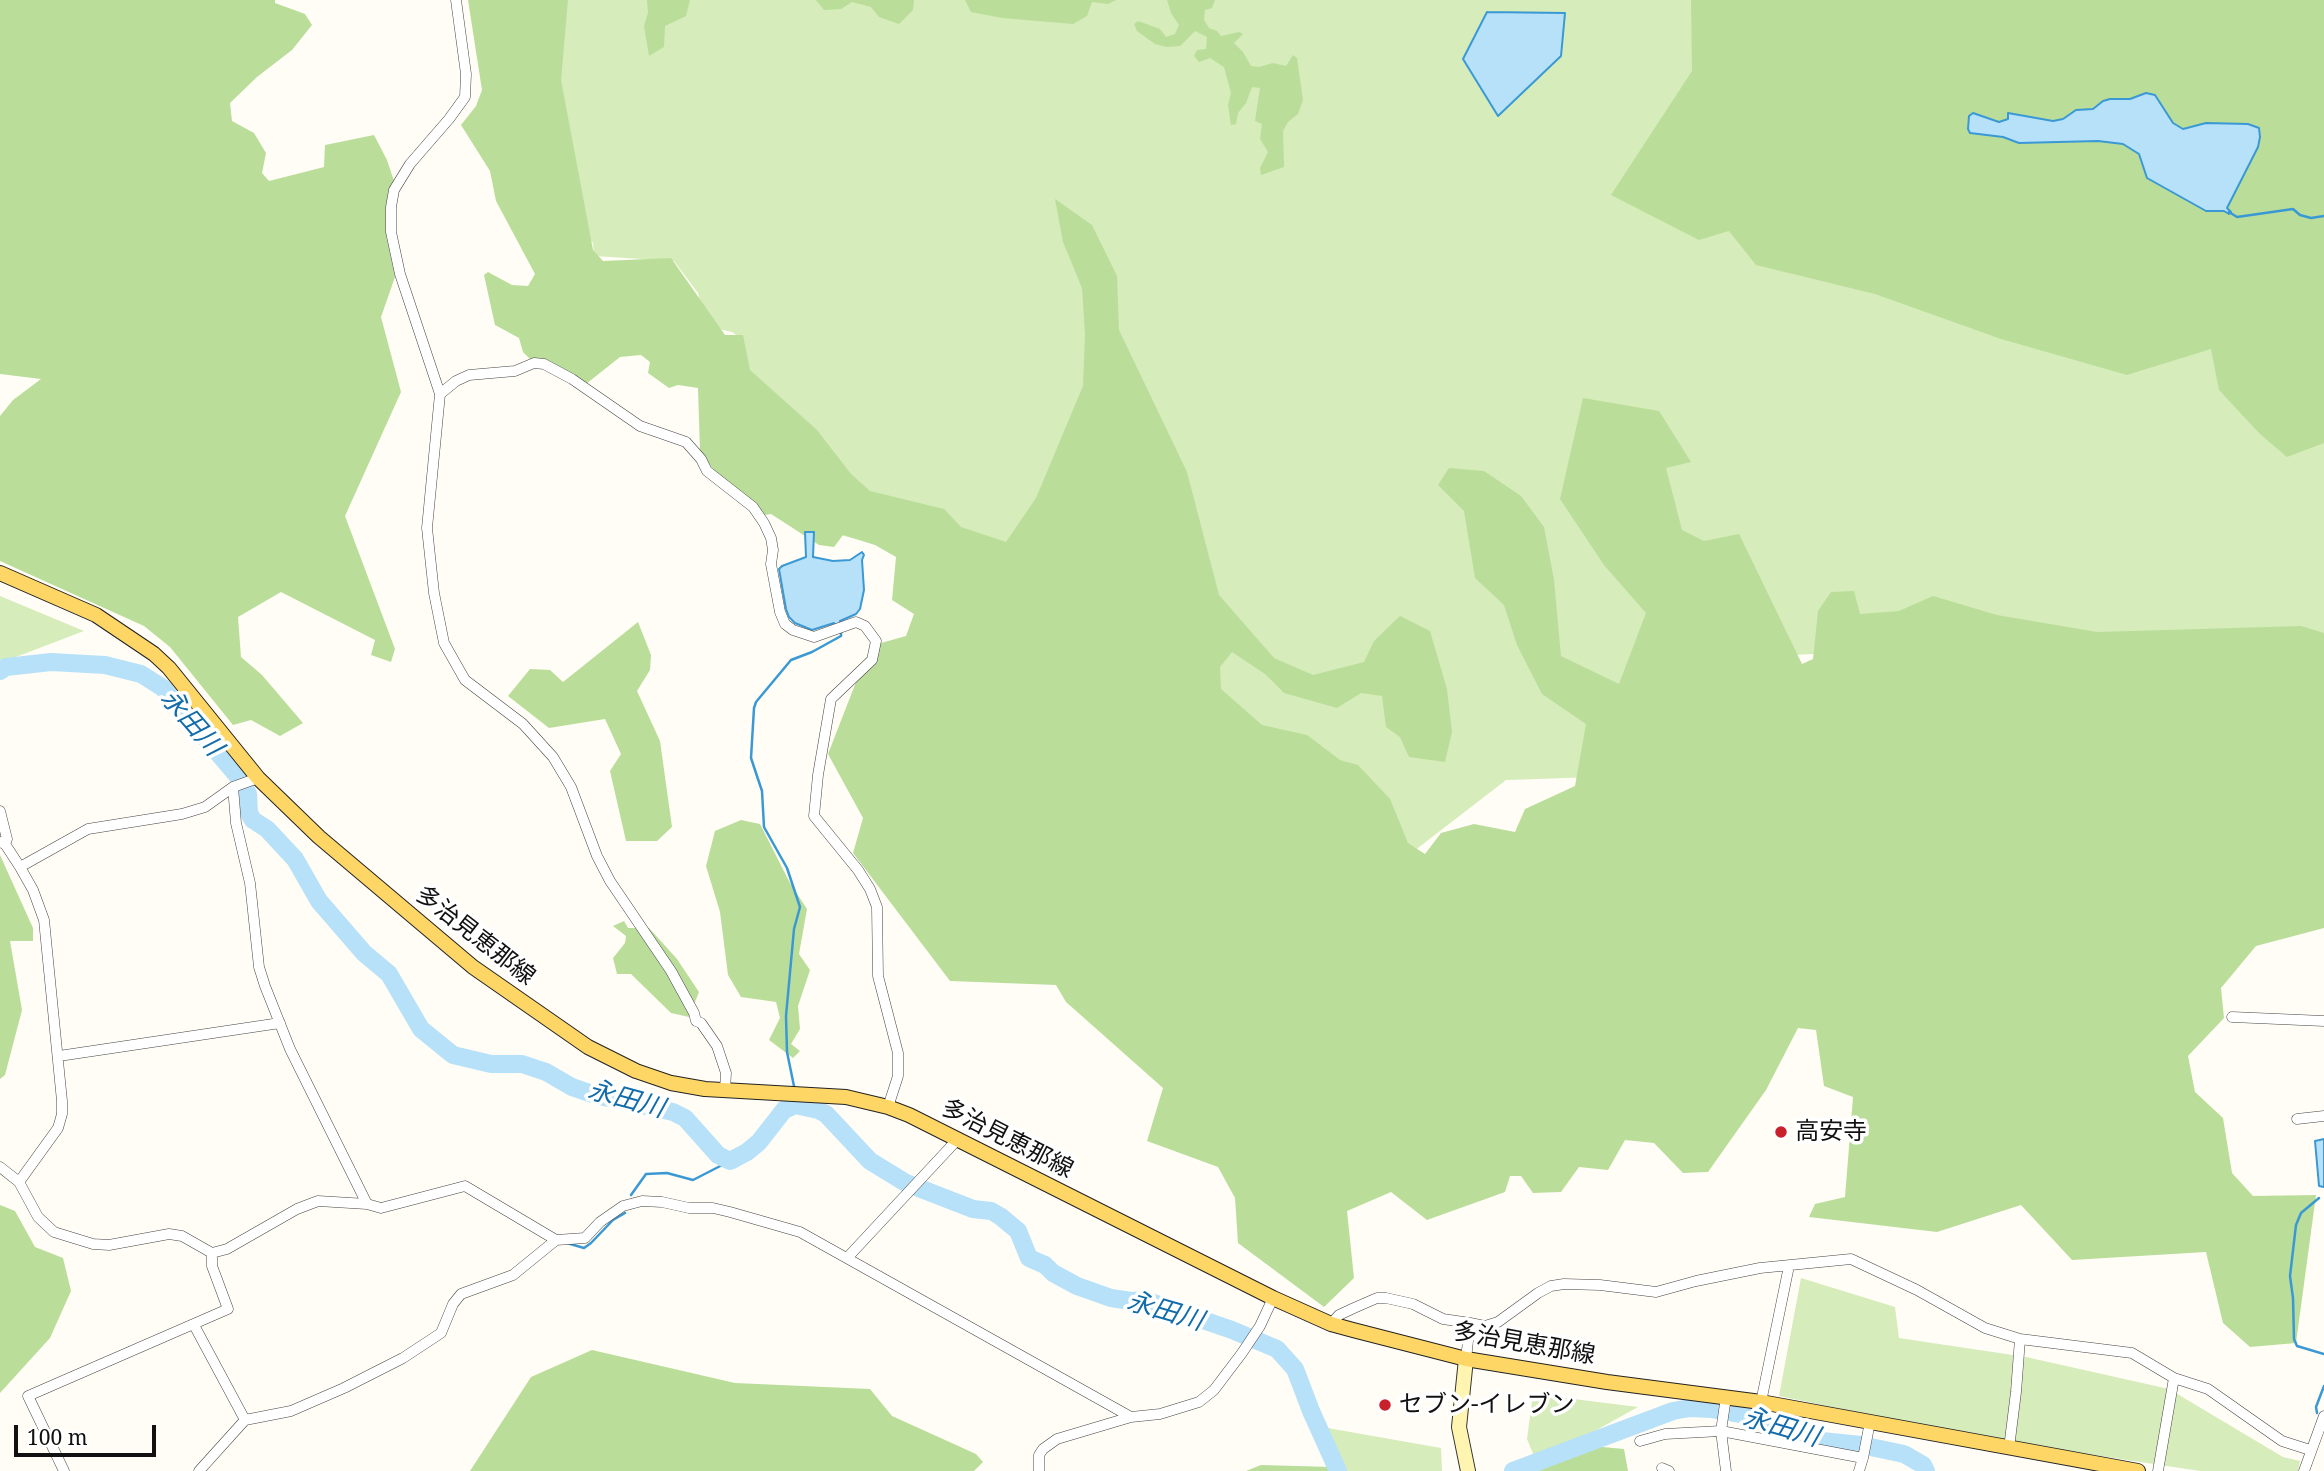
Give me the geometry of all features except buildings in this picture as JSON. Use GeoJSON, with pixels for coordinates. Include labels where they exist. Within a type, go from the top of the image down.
{"type":"FeatureCollection","features":[{"type":"Feature","properties":{"kind":"main road","name":"多治見恵那線"},"geometry":{"type":"LineString","coordinates":[[0,573],[96,615],[154,654],[169,668],[258,778],[318,837],[472,967],[579,1041],[612,1060],[647,1075],[670,1083],[725,1090],[846,1097],[888,1107],[1273,1298],[1331,1324],[1466,1359],[1726,1400],[1761,1402],[1869,1426],[2138,1471]]}},
{"type":"Feature","properties":{"kind":"street"},"geometry":{"type":"LineString","coordinates":[[456,0],[466,74],[465,96],[449,120],[410,164],[394,190],[391,207],[391,232],[400,274],[440,394],[428,528],[434,593],[444,643],[465,680],[516,718],[553,757],[571,787],[597,856],[610,881],[671,971],[696,1021],[701,1023],[717,1046],[726,1073],[725,1090]]}},
{"type":"Feature","properties":{"kind":"street"},"geometry":{"type":"LineString","coordinates":[[440,394],[469,374],[515,370],[534,363],[544,364],[572,379],[640,426],[685,442],[701,459],[707,471],[753,507],[764,523],[771,538],[771,564],[780,612],[785,624],[793,630],[814,637],[856,622],[865,626],[876,641],[872,660],[831,699],[814,816],[858,870],[877,907],[878,976],[898,1053],[898,1076],[888,1107]]}},
{"type":"Feature","properties":{"kind":"street"},"geometry":{"type":"LineString","coordinates":[[20,867],[88,829],[182,814],[205,807],[233,787],[258,778]]}},
{"type":"Feature","properties":{"kind":"street"},"geometry":{"type":"LineString","coordinates":[[233,787],[236,823],[250,883],[259,967],[307,1086],[367,1204]]}},
{"type":"Feature","properties":{"kind":"street"},"geometry":{"type":"LineString","coordinates":[[0,811],[7,839],[2,843],[33,890],[44,920],[62,1101],[61,1121],[19,1182]]}},
{"type":"Feature","properties":{"kind":"street"},"geometry":{"type":"LineString","coordinates":[[2232,1017],[2324,1021]]}},
{"type":"Feature","properties":{"kind":"street"},"geometry":{"type":"LineString","coordinates":[[59,1056],[280,1023]]}},
{"type":"Feature","properties":{"kind":"street"},"geometry":{"type":"LineString","coordinates":[[2297,1119],[2324,1116]]}},
{"type":"Feature","properties":{"kind":"street"},"geometry":{"type":"LineString","coordinates":[[847,1258],[957,1140]]}},
{"type":"Feature","properties":{"kind":"street"},"geometry":{"type":"LineString","coordinates":[[0,1167],[19,1182],[46,1227],[63,1236],[109,1245],[169,1234],[182,1236],[212,1253],[227,1249],[318,1200],[367,1204],[381,1208],[466,1186],[556,1240],[585,1238],[600,1222],[623,1206],[642,1201],[689,1208],[713,1208],[800,1231],[1131,1417]]}},
{"type":"Feature","properties":{"kind":"street"},"geometry":{"type":"LineString","coordinates":[[199,1471],[245,1420],[291,1411],[349,1386],[402,1357],[441,1333],[453,1304],[461,1294],[513,1275],[556,1240]]}},
{"type":"Feature","properties":{"kind":"street"},"geometry":{"type":"LineString","coordinates":[[64,1471],[27,1396],[228,1309],[212,1266],[212,1253]]}},
{"type":"Feature","properties":{"kind":"street"},"geometry":{"type":"LineString","coordinates":[[1331,1324],[1339,1315],[1377,1298],[1386,1298],[1413,1304],[1443,1319],[1485,1326],[1498,1322],[1538,1293],[1564,1284],[1656,1292],[1760,1268],[1852,1259],[1917,1290],[1985,1328],[2020,1339],[2132,1353],[2174,1378],[2208,1388],[2282,1441],[2310,1450]]}},
{"type":"Feature","properties":{"kind":"street"},"geometry":{"type":"LineString","coordinates":[[1761,1402],[1789,1266]]}},
{"type":"Feature","properties":{"kind":"street"},"geometry":{"type":"LineString","coordinates":[[1039,1471],[1039,1455],[1057,1439],[1131,1417],[1160,1414],[1199,1402],[1214,1390],[1242,1353],[1256,1333],[1273,1298]]}},
{"type":"Feature","properties":{"kind":"street"},"geometry":{"type":"LineString","coordinates":[[1468,1471],[1459,1427],[1471,1323]]}},
{"type":"Feature","properties":{"kind":"street"},"geometry":{"type":"LineString","coordinates":[[194,1325],[245,1420]]}},
{"type":"Feature","properties":{"kind":"street"},"geometry":{"type":"LineString","coordinates":[[2008,1448],[2020,1339]]}},
{"type":"Feature","properties":{"kind":"street"},"geometry":{"type":"LineString","coordinates":[[2158,1471],[2174,1378]]}},
{"type":"Feature","properties":{"kind":"street"},"geometry":{"type":"LineString","coordinates":[[1726,1400],[1721,1428],[1726,1471]]}},
{"type":"Feature","properties":{"kind":"street"},"geometry":{"type":"LineString","coordinates":[[2304,1471],[2324,1416]]}},
{"type":"Feature","properties":{"kind":"street"},"geometry":{"type":"LineString","coordinates":[[1859,1471],[1869,1426]]}},
{"type":"Feature","properties":{"kind":"street"},"geometry":{"type":"LineString","coordinates":[[1640,1441],[1665,1434],[1721,1428],[1863,1455]]}},
{"type":"Feature","properties":{"kind":"green space"},"geometry":{"type":"Polygon","coordinates":[[[0,0],[275,0],[275,3],[305,14],[312,25],[292,50],[257,77],[230,103],[232,121],[254,133],[266,153],[262,173],[269,181],[324,167],[325,145],[374,135],[387,160],[394,181],[388,197],[386,235],[395,277],[381,317],[401,392],[345,516],[395,649],[391,662],[371,655],[375,640],[281,592],[238,617],[241,657],[262,675],[303,723],[280,736],[251,720],[233,725],[170,647],[144,626],[0,561],[0,416],[13,400],[41,379],[0,374],[0,0]]]}},
{"type":"Feature","properties":{"kind":"green space"},"geometry":{"type":"Polygon","coordinates":[[[468,0],[568,0],[561,80],[593,250],[603,261],[671,258],[725,335],[743,335],[750,370],[817,430],[851,474],[870,491],[944,509],[961,527],[1006,542],[1036,498],[1083,386],[1085,334],[1082,288],[1063,242],[1055,199],[1092,225],[1117,276],[1119,330],[1187,472],[1219,595],[1274,658],[1313,675],[1364,662],[1374,641],[1400,616],[1430,631],[1447,689],[1452,732],[1445,762],[1409,757],[1400,737],[1386,727],[1382,696],[1361,693],[1337,708],[1284,693],[1265,674],[1232,652],[1220,667],[1221,689],[1262,725],[1307,735],[1340,760],[1358,765],[1390,799],[1408,843],[1425,854],[1441,833],[1474,824],[1515,832],[1525,809],[1575,786],[1586,724],[1542,694],[1517,645],[1504,605],[1475,578],[1464,511],[1438,485],[1449,468],[1484,471],[1521,496],[1544,527],[1554,580],[1561,656],[1619,684],[1646,613],[1604,565],[1560,499],[1583,398],[1659,411],[1691,462],[1666,468],[1682,530],[1704,541],[1739,534],[1802,664],[1813,659],[1818,611],[1831,592],[1854,591],[1860,614],[1899,611],[1933,596],[1997,615],[2097,632],[2301,626],[2324,633],[2324,928],[2256,946],[2221,988],[2224,1018],[2188,1056],[2195,1092],[2223,1118],[2232,1173],[2253,1196],[2316,1195],[2296,1343],[2250,1347],[2223,1323],[2206,1252],[2072,1260],[2021,1205],[1937,1232],[1809,1217],[1815,1204],[1845,1197],[1853,1097],[1824,1086],[1816,1030],[1798,1028],[1766,1090],[1708,1172],[1683,1173],[1654,1143],[1625,1140],[1608,1170],[1579,1167],[1561,1192],[1533,1193],[1521,1176],[1510,1176],[1505,1192],[1427,1220],[1391,1192],[1347,1211],[1354,1278],[1324,1307],[1238,1243],[1235,1198],[1218,1167],[1147,1141],[1163,1088],[1066,1002],[1056,985],[950,981],[853,853],[863,818],[828,754],[865,659],[881,643],[906,636],[914,614],[892,600],[896,557],[875,545],[843,535],[834,547],[819,545],[771,514],[765,515],[721,479],[700,452],[698,388],[678,385],[669,388],[648,373],[650,362],[641,355],[620,357],[586,384],[532,361],[523,352],[519,338],[495,325],[484,275],[488,272],[512,285],[528,286],[535,274],[496,201],[490,171],[461,125],[476,106],[482,90],[468,0]]]}},
{"type":"Feature","properties":{"kind":"green space"},"geometry":{"type":"Polygon","coordinates":[[[514,0],[1745,0],[2324,275],[2324,676],[1844,653],[1787,655],[1657,775],[1506,780],[1414,851],[892,548],[789,522],[739,337],[732,332],[715,328],[701,305],[698,293],[674,261],[594,256],[593,243],[589,238],[514,0]]]}},
{"type":"Feature","properties":{"kind":"green space"},"geometry":{"type":"Polygon","coordinates":[[[647,0],[690,0],[686,16],[665,26],[664,47],[649,56],[644,26],[648,13],[647,0]]]}},
{"type":"Feature","properties":{"kind":"green space"},"geometry":{"type":"Polygon","coordinates":[[[816,0],[914,0],[913,10],[899,24],[879,17],[871,7],[852,2],[841,9],[824,10],[816,0]]]}},
{"type":"Feature","properties":{"kind":"green space"},"geometry":{"type":"Polygon","coordinates":[[[965,0],[1116,0],[1108,4],[1092,2],[1087,16],[1073,24],[1002,18],[971,12],[965,0]]]}},
{"type":"Feature","properties":{"kind":"green space"},"geometry":{"type":"Polygon","coordinates":[[[1167,0],[1215,0],[1212,8],[1205,10],[1204,20],[1209,28],[1221,36],[1239,32],[1243,34],[1234,43],[1251,66],[1273,63],[1286,66],[1293,55],[1297,58],[1303,100],[1298,114],[1288,122],[1283,131],[1284,167],[1261,175],[1260,168],[1268,152],[1260,139],[1262,124],[1255,121],[1260,88],[1252,87],[1246,103],[1238,113],[1236,124],[1231,125],[1228,105],[1231,93],[1224,67],[1210,58],[1199,62],[1194,56],[1197,50],[1206,49],[1207,37],[1195,31],[1180,46],[1167,47],[1155,44],[1137,31],[1134,24],[1138,21],[1160,29],[1166,37],[1175,34],[1179,25],[1167,0]]]}},
{"type":"Feature","properties":{"kind":"green space"},"geometry":{"type":"Polygon","coordinates":[[[1691,0],[2324,0],[2324,443],[2287,457],[2260,434],[2219,390],[2211,349],[2127,375],[2001,339],[1875,294],[1756,265],[1729,231],[1699,240],[1611,195],[1692,71],[1691,0]]]}},
{"type":"Feature","properties":{"kind":"green space"},"geometry":{"type":"Polygon","coordinates":[[[0,596],[84,631],[0,663],[0,596]]]}},
{"type":"Feature","properties":{"kind":"green space"},"geometry":{"type":"Polygon","coordinates":[[[638,622],[651,655],[650,670],[637,691],[660,741],[672,827],[657,841],[626,841],[610,771],[621,754],[605,719],[549,728],[508,696],[530,669],[550,670],[563,682],[638,622]]]}},
{"type":"Feature","properties":{"kind":"green space"},"geometry":{"type":"Polygon","coordinates":[[[741,820],[760,824],[790,883],[807,909],[799,954],[810,970],[798,1006],[800,1029],[791,1044],[800,1051],[793,1058],[769,1040],[780,1018],[776,1002],[741,997],[728,975],[720,912],[706,866],[715,831],[741,820]]]}},
{"type":"Feature","properties":{"kind":"green space"},"geometry":{"type":"Polygon","coordinates":[[[0,855],[33,928],[33,941],[10,941],[22,1010],[5,1075],[0,1079],[0,855]]]}},
{"type":"Feature","properties":{"kind":"green space"},"geometry":{"type":"Polygon","coordinates":[[[624,921],[628,928],[649,928],[677,959],[699,992],[689,1017],[671,1013],[631,974],[617,974],[613,958],[625,943],[626,936],[613,926],[624,921]]]}},
{"type":"Feature","properties":{"kind":"green space"},"geometry":{"type":"Polygon","coordinates":[[[0,1205],[15,1211],[35,1247],[63,1258],[71,1291],[50,1338],[0,1393],[0,1205]]]}},
{"type":"Feature","properties":{"kind":"green space"},"geometry":{"type":"Polygon","coordinates":[[[1801,1278],[1895,1307],[1899,1338],[2026,1357],[2169,1389],[2283,1457],[2300,1461],[2298,1471],[2200,1471],[1982,1438],[1779,1396],[1801,1278]]]}},
{"type":"Feature","properties":{"kind":"green space"},"geometry":{"type":"Polygon","coordinates":[[[592,1350],[735,1383],[870,1389],[892,1416],[976,1454],[983,1462],[974,1471],[470,1471],[531,1377],[592,1350]]]}},
{"type":"Feature","properties":{"kind":"green space"},"geometry":{"type":"Polygon","coordinates":[[[1533,1394],[1638,1407],[1537,1463],[1527,1439],[1533,1394]]]}},
{"type":"Feature","properties":{"kind":"green space"},"geometry":{"type":"Polygon","coordinates":[[[1322,1427],[1441,1448],[1442,1471],[1340,1471],[1322,1427]]]}},
{"type":"Feature","properties":{"kind":"green space"},"geometry":{"type":"Polygon","coordinates":[[[1581,1445],[1624,1449],[1628,1471],[1504,1471],[1581,1445]]]}},
{"type":"Feature","properties":{"kind":"green space"},"geometry":{"type":"Polygon","coordinates":[[[1261,1465],[1332,1467],[1344,1471],[1246,1471],[1261,1465]]]}},
{"type":"Feature","properties":{"kind":"water"},"geometry":{"type":"Polygon","coordinates":[[[1487,12],[1565,13],[1561,56],[1498,116],[1463,59],[1487,12]]]}},
{"type":"Feature","properties":{"kind":"water"},"geometry":{"type":"Polygon","coordinates":[[[2146,93],[2155,95],[2173,123],[2183,129],[2206,123],[2248,124],[2259,128],[2258,147],[2227,208],[2231,212],[2229,214],[2224,211],[2206,211],[2147,178],[2139,154],[2123,144],[2098,141],[2019,143],[2003,137],[1970,133],[1968,129],[1969,116],[1973,113],[1999,122],[2008,119],[2008,113],[2053,121],[2063,119],[2076,110],[2093,109],[2103,101],[2130,99],[2146,93]]]}},
{"type":"Feature","properties":{"kind":"water"},"geometry":{"type":"Polygon","coordinates":[[[805,532],[814,532],[813,557],[833,561],[850,560],[862,552],[864,555],[864,590],[860,609],[856,614],[840,621],[840,625],[836,627],[834,623],[812,630],[795,623],[786,609],[779,569],[806,557],[805,532]]]}},
{"type":"Feature","properties":{"kind":"water"},"geometry":{"type":"Polygon","coordinates":[[[2324,1139],[2324,1187],[2319,1186],[2315,1141],[2324,1139]]]}},
{"type":"Feature","properties":{"kind":"waterway"},"geometry":{"type":"LineString","coordinates":[[2229,212],[2237,217],[2293,209],[2300,215],[2311,218],[2324,216]]}},
{"type":"Feature","properties":{"kind":"waterway"},"geometry":{"type":"LineString","coordinates":[[795,1091],[787,1052],[786,1016],[794,929],[800,907],[787,868],[764,827],[762,791],[751,758],[754,708],[791,660],[841,636],[841,631]]}},
{"type":"Feature","properties":{"kind":"waterway","name":"永田川"},"geometry":{"type":"LineString","coordinates":[[0,671],[6,667],[51,662],[105,665],[141,674],[163,688],[240,779],[248,794],[249,813],[253,820],[267,829],[295,859],[319,901],[364,953],[389,974],[421,1029],[453,1055],[491,1064],[522,1064],[595,1095],[673,1112],[685,1118],[718,1155],[730,1161],[759,1142],[784,1110],[795,1105],[818,1110],[826,1114],[870,1161],[906,1183],[973,1209],[991,1211],[1000,1216],[1018,1231],[1029,1258],[1077,1286],[1111,1298],[1145,1300],[1232,1330],[1277,1349],[1295,1369],[1338,1471]]}},
{"type":"Feature","properties":{"kind":"waterway"},"geometry":{"type":"LineString","coordinates":[[631,1195],[646,1174],[667,1173],[693,1180],[730,1161]]}},
{"type":"Feature","properties":{"kind":"waterway"},"geometry":{"type":"LineString","coordinates":[[2319,1198],[2301,1213],[2296,1225],[2290,1276],[2294,1339],[2297,1346],[2324,1354]]}},
{"type":"Feature","properties":{"kind":"waterway"},"geometry":{"type":"LineString","coordinates":[[567,1243],[584,1248],[613,1220],[625,1213]]}},
{"type":"Feature","properties":{"kind":"waterway"},"geometry":{"type":"LineString","coordinates":[[2317,1413],[2316,1407],[2324,1386]]}},
{"type":"Feature","properties":{"kind":"waterway","name":"永田川"},"geometry":{"type":"LineString","coordinates":[[1513,1471],[1673,1411],[1690,1408],[1751,1416],[1776,1429],[1822,1441],[1861,1445],[1904,1454],[1923,1465],[1926,1471]]}},
{"type":"Feature","properties":{"kind":"place","name":"高安寺"},"geometry":{"type":"Point","coordinates":[1781,1132]}},
{"type":"Feature","properties":{"kind":"place","name":"セブン-イレブン"},"geometry":{"type":"Point","coordinates":[1385,1405]}}]}
